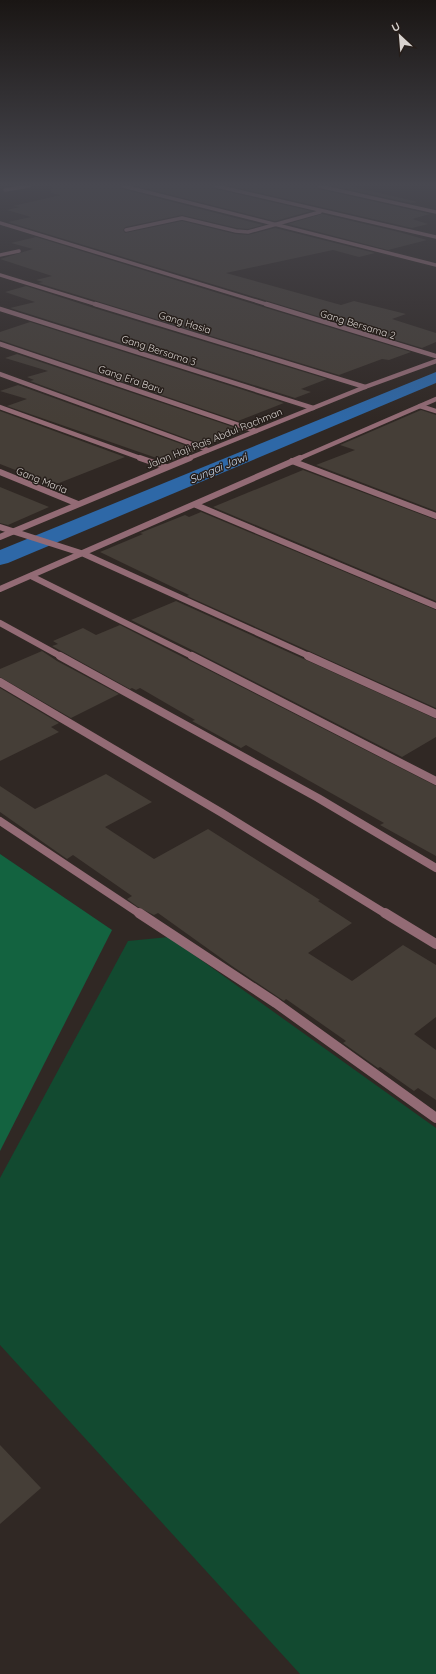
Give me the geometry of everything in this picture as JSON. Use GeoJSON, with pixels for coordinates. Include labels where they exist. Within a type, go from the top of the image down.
{"type":"FeatureCollection","features":[{"type":"Feature","properties":{"kind":"street","name":"Gang Bersama 2"},"geometry":{"type":"LineString","coordinates":[[135,264],[436,356]]}},
{"type":"Feature","properties":{"kind":"street","name":"Gang Hasia"},"geometry":{"type":"LineString","coordinates":[[0,275],[365,387]]}},
{"type":"Feature","properties":{"kind":"street","name":"Gang Bersama 3"},"geometry":{"type":"LineString","coordinates":[[0,309],[313,408]]}},
{"type":"Feature","properties":{"kind":"street","name":"Gang Era Baru"},"geometry":{"type":"LineString","coordinates":[[0,344],[256,431]]}},
{"type":"Feature","properties":{"kind":"street","name":"Jalan Haji Rais Abdul Rachman"},"geometry":{"type":"LineString","coordinates":[[0,537],[208,450],[365,387],[436,361]]}},
{"type":"Feature","properties":{"kind":"street"},"geometry":{"type":"LineString","coordinates":[[0,374],[208,450]]}},
{"type":"Feature","properties":{"kind":"street"},"geometry":{"type":"LineString","coordinates":[[0,589],[196,505],[292,460],[436,399]]}},
{"type":"Feature","properties":{"kind":"street"},"geometry":{"type":"LineString","coordinates":[[420,406],[436,411]]}},
{"type":"Feature","properties":{"kind":"street"},"geometry":{"type":"LineString","coordinates":[[0,407],[166,467]]}},
{"type":"Feature","properties":{"kind":"street"},"geometry":{"type":"LineString","coordinates":[[292,460],[436,516]]}},
{"type":"Feature","properties":{"kind":"street","name":"Gang Maria"},"geometry":{"type":"LineString","coordinates":[[0,472],[78,504]]}},
{"type":"Feature","properties":{"kind":"street"},"geometry":{"type":"LineString","coordinates":[[196,505],[436,606]]}},
{"type":"Feature","properties":{"kind":"street"},"geometry":{"type":"LineString","coordinates":[[0,527],[11,532],[84,554],[436,714]]}},
{"type":"Feature","properties":{"kind":"street"},"geometry":{"type":"LineString","coordinates":[[31,576],[132,625],[436,781]]}},
{"type":"Feature","properties":{"kind":"street"},"geometry":{"type":"LineString","coordinates":[[0,623],[318,798],[436,868]]}},
{"type":"Feature","properties":{"kind":"street"},"geometry":{"type":"LineString","coordinates":[[0,682],[222,813],[436,944]]}},
{"type":"Feature","properties":{"kind":"street"},"geometry":{"type":"LineString","coordinates":[[0,821],[276,1003],[436,1118]]}},
{"type":"Feature","properties":{"kind":"green space"},"geometry":{"type":"Polygon","coordinates":[[[0,854],[112,930],[0,1151],[0,854]]]}},
{"type":"Feature","properties":{"kind":"green space"},"geometry":{"type":"Polygon","coordinates":[[[169,937],[436,1128],[436,1674],[300,1674],[0,1345],[0,1178],[128,941],[169,937]]]}},
{"type":"Feature","properties":{"kind":"building"},"geometry":{"type":"Polygon","coordinates":[[[16,264],[124,264],[411,352],[389,360],[382,359],[339,375],[38,283],[43,282],[36,280],[52,276],[16,264]]]}},
{"type":"Feature","properties":{"kind":"building"},"geometry":{"type":"Polygon","coordinates":[[[146,264],[267,264],[226,273],[341,305],[354,301],[406,314],[392,319],[436,333],[436,342],[422,348],[146,264]]]}},
{"type":"Feature","properties":{"kind":"building"},"geometry":{"type":"Polygon","coordinates":[[[26,286],[327,379],[301,389],[311,392],[295,398],[10,308],[35,302],[5,292],[26,286]]]}},
{"type":"Feature","properties":{"kind":"building"},"geometry":{"type":"Polygon","coordinates":[[[30,322],[284,403],[238,421],[0,340],[0,332],[30,322]]]}},
{"type":"Feature","properties":{"kind":"building"},"geometry":{"type":"Polygon","coordinates":[[[17,354],[242,430],[207,446],[30,381],[34,380],[27,377],[48,371],[5,358],[17,354]]]}},
{"type":"Feature","properties":{"kind":"building"},"geometry":{"type":"Polygon","coordinates":[[[18,385],[198,450],[168,462],[7,406],[27,399],[0,391],[18,385]]]}},
{"type":"Feature","properties":{"kind":"building"},"geometry":{"type":"Polygon","coordinates":[[[421,410],[436,415],[436,511],[316,465],[355,450],[340,445],[421,410]]]}},
{"type":"Feature","properties":{"kind":"building"},"geometry":{"type":"Polygon","coordinates":[[[0,411],[125,457],[54,485],[0,464],[0,411]]]}},
{"type":"Feature","properties":{"kind":"building"},"geometry":{"type":"Polygon","coordinates":[[[303,470],[436,520],[436,601],[213,507],[303,470]]]}},
{"type":"Feature","properties":{"kind":"building"},"geometry":{"type":"Polygon","coordinates":[[[0,487],[49,507],[8,525],[0,523],[0,487]]]}},
{"type":"Feature","properties":{"kind":"building"},"geometry":{"type":"Polygon","coordinates":[[[201,512],[436,610],[436,708],[187,596],[189,595],[100,552],[143,534],[140,533],[185,515],[189,517],[201,512]]]}},
{"type":"Feature","properties":{"kind":"building"},"geometry":{"type":"Polygon","coordinates":[[[176,601],[436,719],[436,737],[402,757],[131,620],[176,601]]]}},
{"type":"Feature","properties":{"kind":"building"},"geometry":{"type":"Polygon","coordinates":[[[120,625],[436,786],[436,856],[380,825],[384,823],[246,745],[241,748],[192,721],[195,720],[140,688],[136,690],[132,688],[130,689],[52,646],[58,644],[53,641],[83,628],[96,635],[120,625]]]}},
{"type":"Feature","properties":{"kind":"building"},"geometry":{"type":"Polygon","coordinates":[[[42,651],[57,661],[119,694],[71,718],[0,677],[0,669],[42,651]]]}},
{"type":"Feature","properties":{"kind":"building"},"geometry":{"type":"Polygon","coordinates":[[[0,688],[59,723],[51,727],[59,732],[0,761],[0,688]]]}},
{"type":"Feature","properties":{"kind":"building"},"geometry":{"type":"Polygon","coordinates":[[[106,774],[152,802],[105,827],[154,859],[208,829],[320,900],[318,901],[352,923],[308,953],[352,981],[403,945],[436,965],[436,1017],[414,1034],[436,1050],[436,1100],[418,1088],[414,1091],[380,1067],[378,1068],[343,1043],[346,1041],[286,999],[284,1001],[158,913],[154,915],[138,907],[127,899],[132,896],[73,855],[67,859],[0,812],[0,786],[35,809],[106,774]]]}},
{"type":"Feature","properties":{"kind":"building"},"geometry":{"type":"Polygon","coordinates":[[[0,1445],[41,1488],[0,1524],[0,1445]]]}},
{"type":"Feature","properties":{"kind":"waterway","name":"Sungai Jawi"},"geometry":{"type":"LineString","coordinates":[[0,558],[436,377]]}}]}
